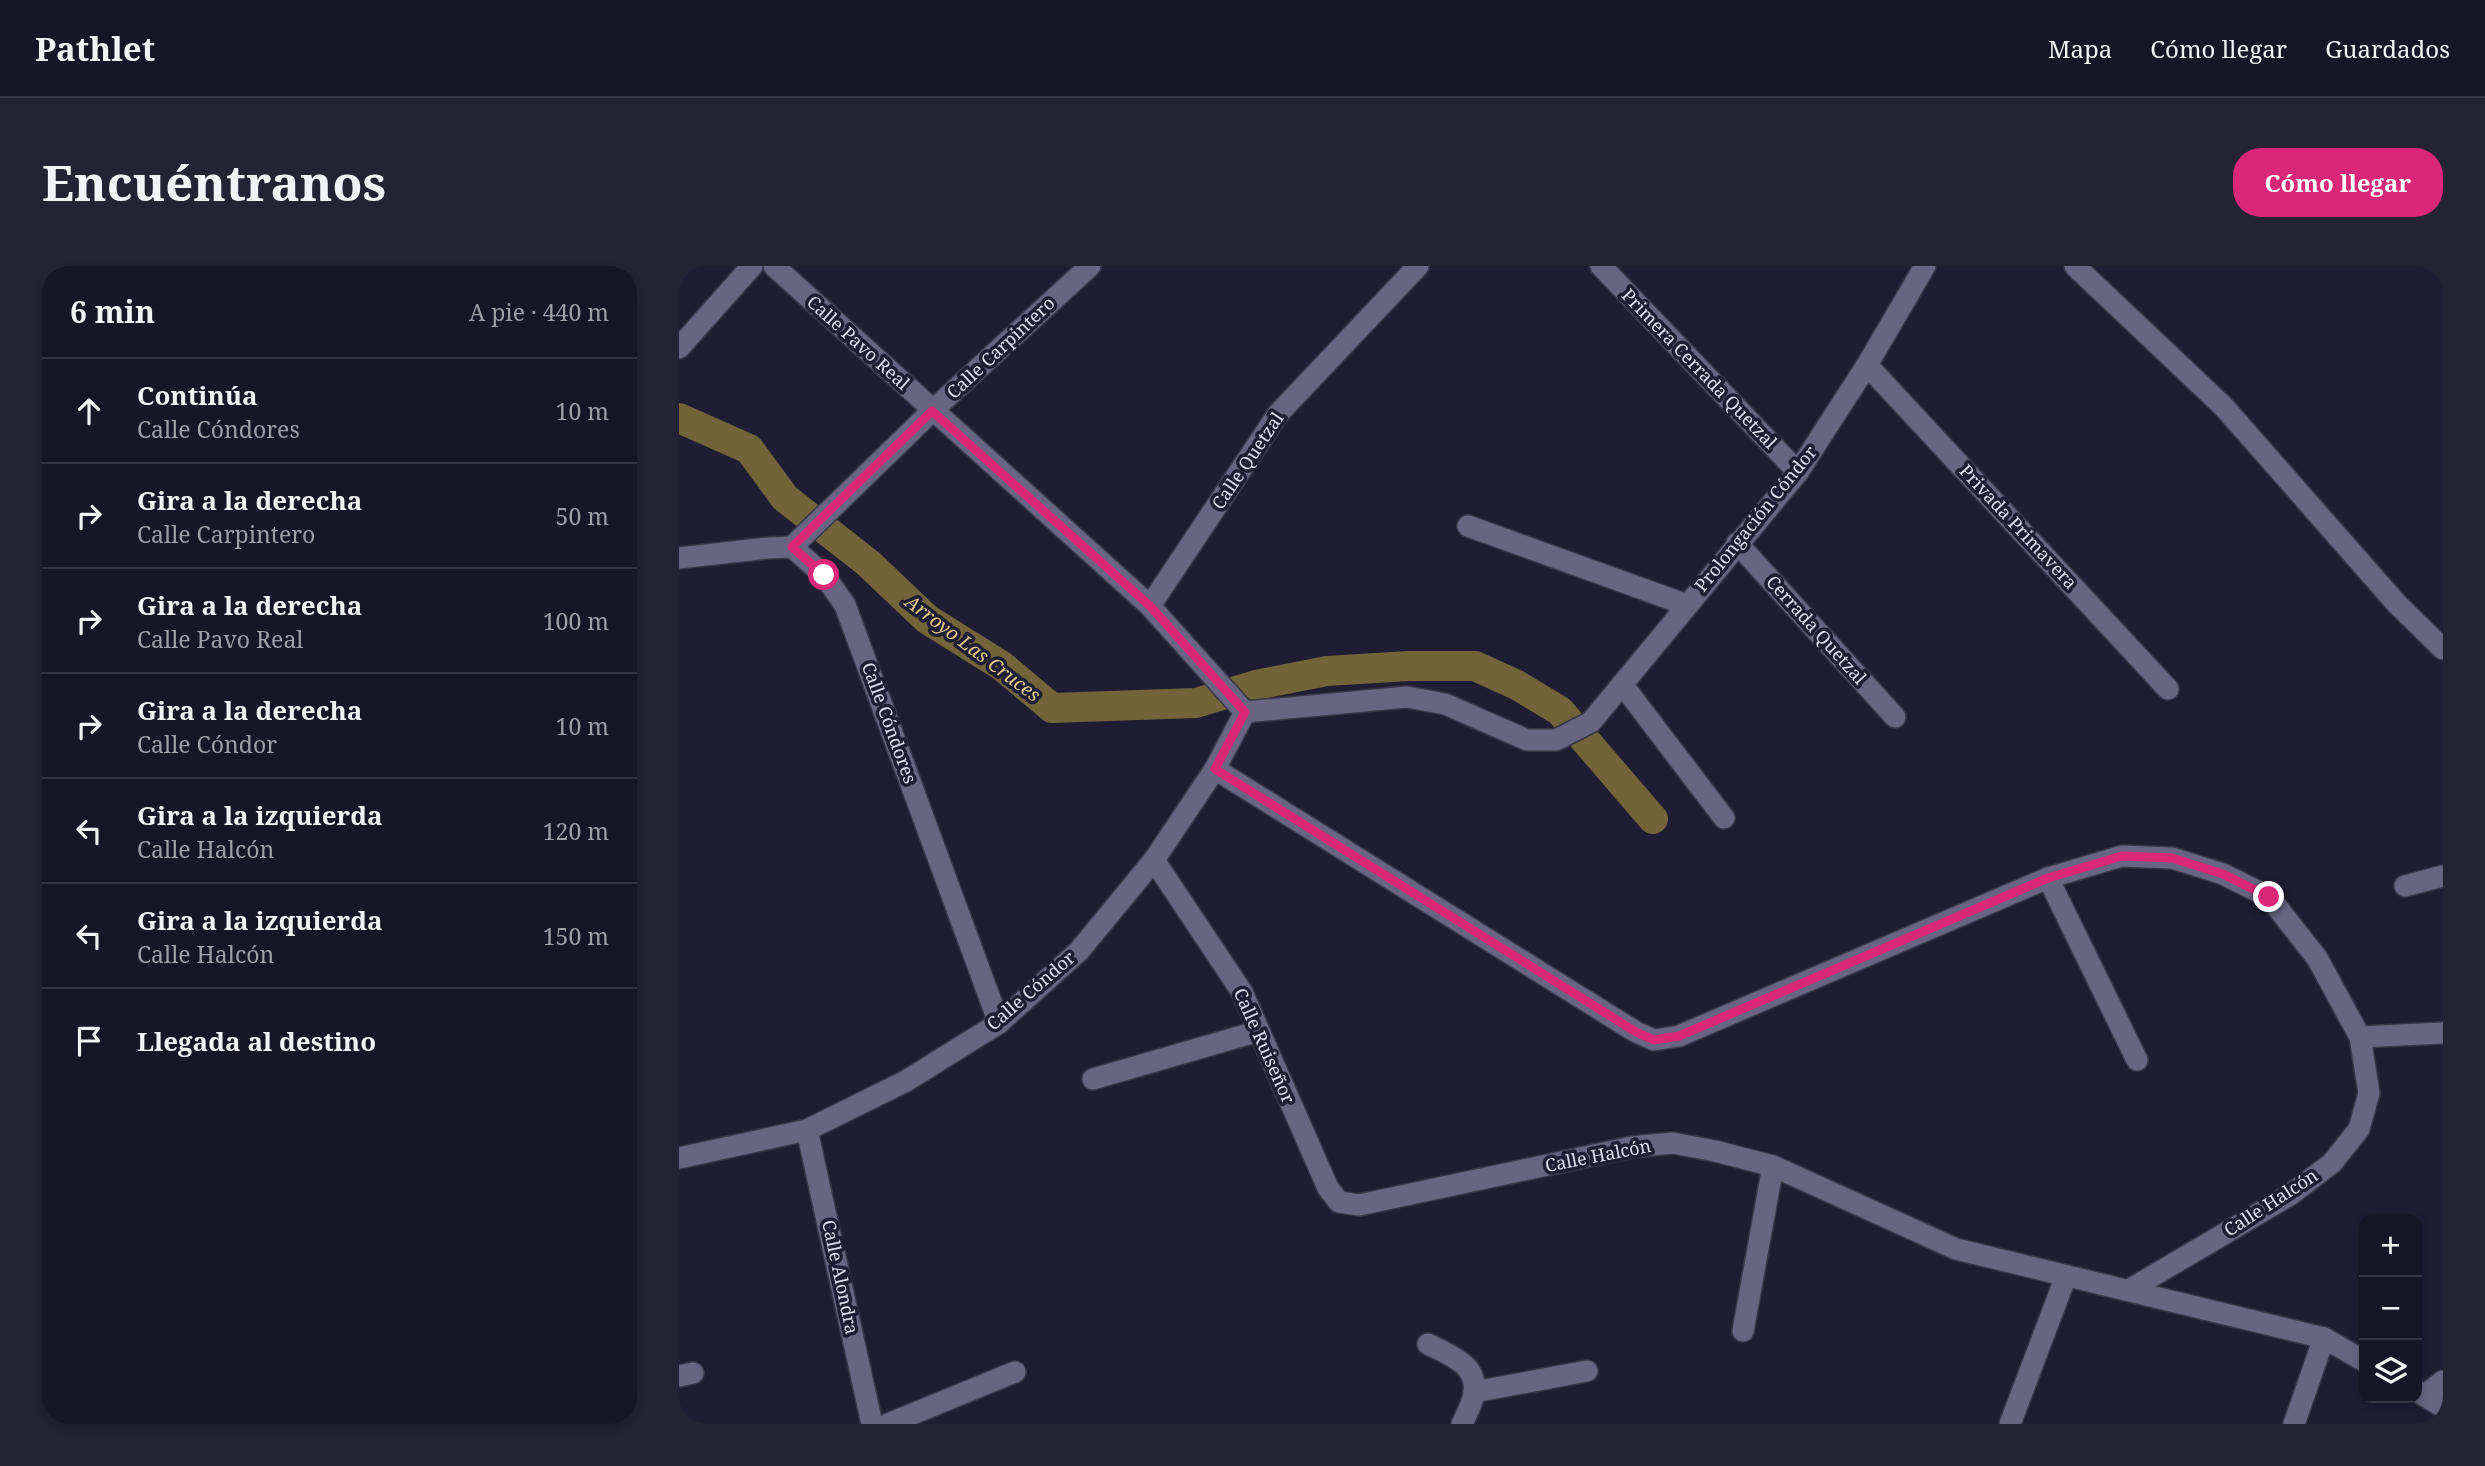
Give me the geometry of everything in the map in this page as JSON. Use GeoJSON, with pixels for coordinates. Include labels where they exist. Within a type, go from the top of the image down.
{"type":"FeatureCollection","features":[{"type":"Feature","properties":{"kind":"street"},"geometry":{"type":"LineString","coordinates":[[679,348],[752,266]]}},
{"type":"Feature","properties":{"kind":"street","name":"Calle Pavo Real"},"geometry":{"type":"LineString","coordinates":[[774,266],[1150,606],[1240,707]]}},
{"type":"Feature","properties":{"kind":"street","name":"Calle Carpintero"},"geometry":{"type":"LineString","coordinates":[[792,547],[932,411],[1090,266]]}},
{"type":"Feature","properties":{"kind":"street","name":"Calle Quetzal"},"geometry":{"type":"LineString","coordinates":[[1150,606],[1278,414],[1418,266]]}},
{"type":"Feature","properties":{"kind":"street","name":"Primera Cerrada Quetzal"},"geometry":{"type":"LineString","coordinates":[[1601,266],[1798,472]]}},
{"type":"Feature","properties":{"kind":"street"},"geometry":{"type":"LineString","coordinates":[[2075,266],[2224,407],[2397,604],[2443,649]]}},
{"type":"Feature","properties":{"kind":"street","name":"Prolongación Cóndor"},"geometry":{"type":"LineString","coordinates":[[1240,707],[1407,697],[1445,705],[1527,740],[1556,740],[1591,722],[1798,472],[1867,365],[1923,267]]}},
{"type":"Feature","properties":{"kind":"street","name":"Privada Primavera"},"geometry":{"type":"LineString","coordinates":[[1867,365],[2168,689]]}},
{"type":"Feature","properties":{"kind":"street"},"geometry":{"type":"LineString","coordinates":[[1468,526],[1687,605]]}},
{"type":"Feature","properties":{"kind":"street","name":"Cerrada Quetzal"},"geometry":{"type":"LineString","coordinates":[[1737,543],[1895,718]]}},
{"type":"Feature","properties":{"kind":"street"},"geometry":{"type":"LineString","coordinates":[[679,558],[792,547]]}},
{"type":"Feature","properties":{"kind":"street","name":"Calle Cóndores"},"geometry":{"type":"LineString","coordinates":[[792,547],[824,575],[845,605],[999,1023]]}},
{"type":"Feature","properties":{"kind":"street"},"geometry":{"type":"LineString","coordinates":[[1622,684],[1724,818]]}},
{"type":"Feature","properties":{"kind":"street","name":"Calle Cóndor"},"geometry":{"type":"LineString","coordinates":[[679,1158],[807,1129],[906,1081],[999,1023],[1079,951],[1154,860],[1215,769],[1240,707]]}},
{"type":"Feature","properties":{"kind":"street","name":"Calle Halcón"},"geometry":{"type":"LineString","coordinates":[[1215,769],[1636,1032],[1654,1040],[1679,1036],[2048,878],[2122,856],[2172,858],[2223,874],[2269,897],[2317,958],[2360,1037],[2369,1093],[2359,1129],[2332,1163],[2290,1195],[2129,1290]]}},
{"type":"Feature","properties":{"kind":"street","name":"Calle Ruiseñor"},"geometry":{"type":"LineString","coordinates":[[1154,860],[1242,992],[1328,1188],[1339,1202]]}},
{"type":"Feature","properties":{"kind":"street"},"geometry":{"type":"LineString","coordinates":[[2405,886],[2443,876]]}},
{"type":"Feature","properties":{"kind":"street"},"geometry":{"type":"LineString","coordinates":[[2048,878],[2137,1060]]}},
{"type":"Feature","properties":{"kind":"street"},"geometry":{"type":"LineString","coordinates":[[1093,1079],[1259,1031]]}},
{"type":"Feature","properties":{"kind":"street"},"geometry":{"type":"LineString","coordinates":[[2360,1037],[2443,1033]]}},
{"type":"Feature","properties":{"kind":"street","name":"Calle Alondra"},"geometry":{"type":"LineString","coordinates":[[807,1129],[872,1424]]}},
{"type":"Feature","properties":{"kind":"street","name":"Calle Halcón"},"geometry":{"type":"LineString","coordinates":[[1339,1202],[1359,1205],[1632,1147],[1673,1143],[1773,1166],[1956,1249],[2324,1338],[2359,1358]]}},
{"type":"Feature","properties":{"kind":"street"},"geometry":{"type":"LineString","coordinates":[[1743,1331],[1773,1166]]}},
{"type":"Feature","properties":{"kind":"street"},"geometry":{"type":"LineString","coordinates":[[2010,1424],[2066,1276]]}},
{"type":"Feature","properties":{"kind":"street"},"geometry":{"type":"LineString","coordinates":[[2294,1424],[2324,1338]]}},
{"type":"Feature","properties":{"kind":"street"},"geometry":{"type":"LineString","coordinates":[[1428,1344],[1464,1362],[1471,1372],[1474,1392],[1462,1424]]}},
{"type":"Feature","properties":{"kind":"street"},"geometry":{"type":"LineString","coordinates":[[1474,1392],[1587,1371]]}},
{"type":"Feature","properties":{"kind":"street"},"geometry":{"type":"LineString","coordinates":[[888,1424],[1015,1372]]}},
{"type":"Feature","properties":{"kind":"street"},"geometry":{"type":"LineString","coordinates":[[2428,1398],[2443,1381]]}},
{"type":"Feature","properties":{"kind":"waterway","name":"Arroyo Las Cruces"},"geometry":{"type":"LineString","coordinates":[[679,418],[749,449],[785,498],[868,563],[927,619],[1002,666],[1052,708],[1196,703],[1256,685],[1327,671],[1409,666],[1475,666],[1517,685],[1560,711],[1653,819]]}},
{"type":"Feature","properties":{"kind":"route"},"geometry":{"type":"LineString","coordinates":[[824,575],[792,547],[932,411],[1150,606],[1245,712],[1215,769],[1636,1032],[1654,1040],[1679,1036],[2048,878],[2122,856],[2172,858],[2223,874],[2269,897]]}}]}
